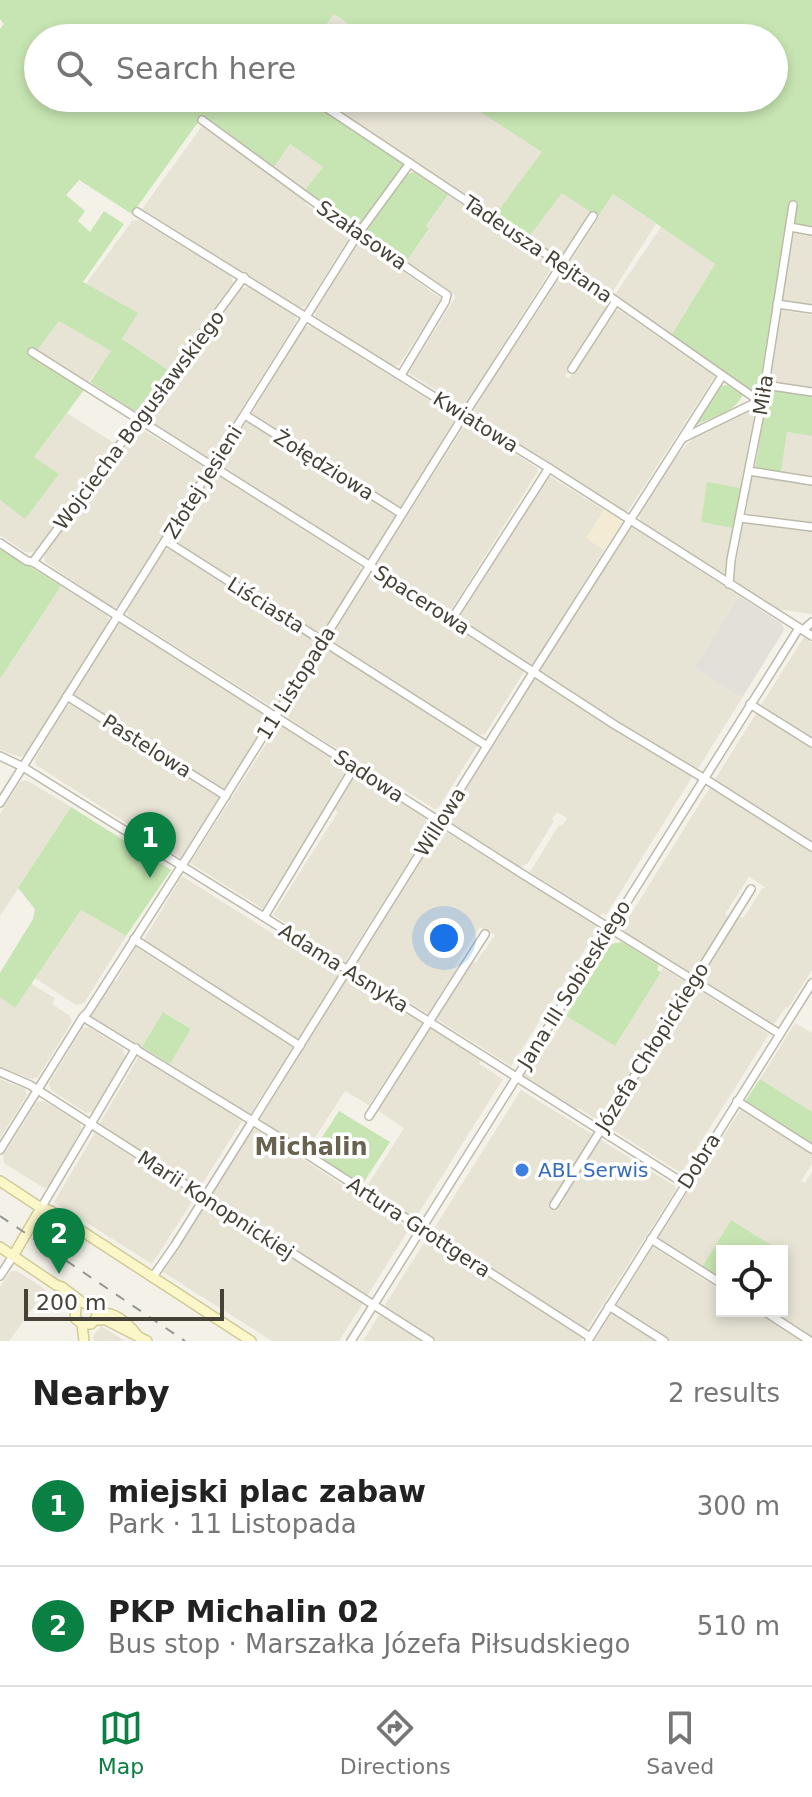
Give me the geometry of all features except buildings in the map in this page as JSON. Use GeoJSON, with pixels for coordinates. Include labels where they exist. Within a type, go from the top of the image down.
{"type":"FeatureCollection","features":[{"type":"Feature","properties":{"kind":"main road"},"geometry":{"type":"LineString","coordinates":[[0,1181],[251,1341]]}},
{"type":"Feature","properties":{"kind":"main road"},"geometry":{"type":"LineString","coordinates":[[13,1256],[41,1208]]}},
{"type":"Feature","properties":{"kind":"main road"},"geometry":{"type":"LineString","coordinates":[[0,1247],[62,1287],[79,1306]]}},
{"type":"Feature","properties":{"kind":"main road"},"geometry":{"type":"LineString","coordinates":[[79,1306],[92,1304],[86,1341]]}},
{"type":"Feature","properties":{"kind":"main road"},"geometry":{"type":"LineString","coordinates":[[79,1306],[75,1318],[91,1320],[109,1312],[130,1325],[137,1335],[147,1341]]}},
{"type":"Feature","properties":{"kind":"street","name":"Tadeusza Rejtana"},"geometry":{"type":"LineString","coordinates":[[333,112],[562,264],[761,402]]}},
{"type":"Feature","properties":{"kind":"street","name":"Szałasowa"},"geometry":{"type":"LineString","coordinates":[[202,120],[447,295],[401,375]]}},
{"type":"Feature","properties":{"kind":"street","name":"Złotej Jesieni"},"geometry":{"type":"LineString","coordinates":[[0,803],[358,234],[410,163]]}},
{"type":"Feature","properties":{"kind":"street","name":"Miła"},"geometry":{"type":"LineString","coordinates":[[729,584],[793,205]]}},
{"type":"Feature","properties":{"kind":"street","name":"Kwiatowa"},"geometry":{"type":"LineString","coordinates":[[137,212],[812,636]]}},
{"type":"Feature","properties":{"kind":"street","name":"11 Listopada"},"geometry":{"type":"LineString","coordinates":[[0,1150],[593,216]]}},
{"type":"Feature","properties":{"kind":"street"},"geometry":{"type":"LineString","coordinates":[[790,227],[812,231]]}},
{"type":"Feature","properties":{"kind":"street","name":"Wojciecha Bogusławskiego"},"geometry":{"type":"LineString","coordinates":[[33,562],[244,277]]}},
{"type":"Feature","properties":{"kind":"street"},"geometry":{"type":"LineString","coordinates":[[572,369],[616,301]]}},
{"type":"Feature","properties":{"kind":"street"},"geometry":{"type":"LineString","coordinates":[[777,304],[812,309]]}},
{"type":"Feature","properties":{"kind":"street","name":"Spacerowa"},"geometry":{"type":"LineString","coordinates":[[32,352],[615,725],[812,847]]}},
{"type":"Feature","properties":{"kind":"street","name":"Willowa"},"geometry":{"type":"LineString","coordinates":[[152,1278],[722,376]]}},
{"type":"Feature","properties":{"kind":"street"},"geometry":{"type":"LineString","coordinates":[[765,385],[812,392]]}},
{"type":"Feature","properties":{"kind":"street"},"geometry":{"type":"LineString","coordinates":[[681,439],[761,402]]}},
{"type":"Feature","properties":{"kind":"street","name":"Żołędziowa"},"geometry":{"type":"LineString","coordinates":[[245,415],[402,514]]}},
{"type":"Feature","properties":{"kind":"street"},"geometry":{"type":"LineString","coordinates":[[452,619],[549,468]]}},
{"type":"Feature","properties":{"kind":"street"},"geometry":{"type":"LineString","coordinates":[[749,471],[812,481]]}},
{"type":"Feature","properties":{"kind":"street"},"geometry":{"type":"LineString","coordinates":[[740,518],[812,527]]}},
{"type":"Feature","properties":{"kind":"street","name":"Liściasta"},"geometry":{"type":"LineString","coordinates":[[166,541],[487,746]]}},
{"type":"Feature","properties":{"kind":"street","name":"Sadowa"},"geometry":{"type":"LineString","coordinates":[[0,543],[780,1034]]}},
{"type":"Feature","properties":{"kind":"street","name":"Jana III Sobieskiego"},"geometry":{"type":"LineString","coordinates":[[351,1341],[750,704],[801,629],[812,622]]}},
{"type":"Feature","properties":{"kind":"street","name":"Pastelowa"},"geometry":{"type":"LineString","coordinates":[[67,696],[226,796]]}},
{"type":"Feature","properties":{"kind":"street"},"geometry":{"type":"LineString","coordinates":[[750,704],[812,743]]}},
{"type":"Feature","properties":{"kind":"street","name":"Adama Asnyka"},"geometry":{"type":"LineString","coordinates":[[0,756],[23,767],[264,917],[685,1184]]}},
{"type":"Feature","properties":{"kind":"street"},"geometry":{"type":"LineString","coordinates":[[264,917],[355,766]]}},
{"type":"Feature","properties":{"kind":"street","name":"Józefa Chłopickiego"},"geometry":{"type":"LineString","coordinates":[[554,1205],[751,889]]}},
{"type":"Feature","properties":{"kind":"street"},"geometry":{"type":"LineString","coordinates":[[369,1116],[485,934]]}},
{"type":"Feature","properties":{"kind":"street"},"geometry":{"type":"LineString","coordinates":[[134,939],[300,1046]]}},
{"type":"Feature","properties":{"kind":"street","name":"Dobra"},"geometry":{"type":"LineString","coordinates":[[589,1339],[812,983]]}},
{"type":"Feature","properties":{"kind":"street","name":"Artura Grottgera"},"geometry":{"type":"LineString","coordinates":[[83,1017],[421,1228],[589,1339]]}},
{"type":"Feature","properties":{"kind":"street"},"geometry":{"type":"LineString","coordinates":[[41,1208],[136,1048]]}},
{"type":"Feature","properties":{"kind":"street","name":"Marii Konopnickiej"},"geometry":{"type":"LineString","coordinates":[[0,1072],[30,1085],[430,1341]]}},
{"type":"Feature","properties":{"kind":"street"},"geometry":{"type":"LineString","coordinates":[[737,1101],[812,1149]]}},
{"type":"Feature","properties":{"kind":"street"},"geometry":{"type":"LineString","coordinates":[[651,1239],[716,1280]]}},
{"type":"Feature","properties":{"kind":"street"},"geometry":{"type":"LineString","coordinates":[[0,1276],[13,1256]]}},
{"type":"Feature","properties":{"kind":"street"},"geometry":{"type":"LineString","coordinates":[[609,1306],[664,1341]]}},
{"type":"Feature","properties":{"kind":"street"},"geometry":{"type":"LineString","coordinates":[[773,1317],[810,1341]]}},
{"type":"Feature","properties":{"kind":"shaded area"},"geometry":{"type":"Polygon","coordinates":[[[334,14],[349,24],[326,24],[334,14]]]}},
{"type":"Feature","properties":{"kind":"shaded area"},"geometry":{"type":"Polygon","coordinates":[[[341,112],[481,112],[543,152],[495,215],[341,112]]]}},
{"type":"Feature","properties":{"kind":"shaded area"},"geometry":{"type":"Polygon","coordinates":[[[202,126],[348,233],[349,238],[306,306],[301,308],[142,209],[202,126]]]}},
{"type":"Feature","properties":{"kind":"shaded area"},"geometry":{"type":"Polygon","coordinates":[[[290,144],[323,167],[305,190],[274,167],[290,144]]]}},
{"type":"Feature","properties":{"kind":"shaded area"},"geometry":{"type":"Polygon","coordinates":[[[562,192],[591,212],[563,255],[556,256],[528,238],[562,192]]]}},
{"type":"Feature","properties":{"kind":"shaded area"},"geometry":{"type":"Polygon","coordinates":[[[613,194],[656,224],[611,294],[568,266],[613,194]]]}},
{"type":"Feature","properties":{"kind":"shaded area"},"geometry":{"type":"Polygon","coordinates":[[[448,195],[553,266],[466,403],[459,404],[408,373],[455,298],[455,295],[406,262],[429,230],[426,227],[448,195]]]}},
{"type":"Feature","properties":{"kind":"shaded area"},"geometry":{"type":"Polygon","coordinates":[[[139,220],[231,276],[233,283],[168,370],[121,339],[137,314],[86,284],[132,221],[139,220]]]}},
{"type":"Feature","properties":{"kind":"shaded area"},"geometry":{"type":"Polygon","coordinates":[[[661,227],[715,264],[671,336],[614,296],[661,227]]]}},
{"type":"Feature","properties":{"kind":"shaded area"},"geometry":{"type":"Polygon","coordinates":[[[794,231],[812,234],[812,306],[781,301],[794,231]]]}},
{"type":"Feature","properties":{"kind":"shaded area"},"geometry":{"type":"Polygon","coordinates":[[[361,242],[442,299],[399,365],[393,367],[316,317],[315,312],[361,242]]]}},
{"type":"Feature","properties":{"kind":"shaded area"},"geometry":{"type":"Polygon","coordinates":[[[563,272],[605,301],[607,307],[579,349],[565,376],[569,379],[613,311],[619,310],[715,376],[626,512],[474,417],[473,412],[515,343],[563,272]]]}},
{"type":"Feature","properties":{"kind":"shaded area"},"geometry":{"type":"Polygon","coordinates":[[[249,287],[295,316],[296,322],[213,455],[207,457],[147,417],[242,288],[249,287]]]}},
{"type":"Feature","properties":{"kind":"shaded area"},"geometry":{"type":"Polygon","coordinates":[[[780,310],[812,315],[812,389],[768,383],[780,310]]]}},
{"type":"Feature","properties":{"kind":"shaded area"},"geometry":{"type":"Polygon","coordinates":[[[59,321],[112,351],[87,384],[38,353],[37,350],[59,321]]]}},
{"type":"Feature","properties":{"kind":"shaded area"},"geometry":{"type":"Polygon","coordinates":[[[311,326],[456,417],[400,509],[251,415],[305,327],[311,326]]]}},
{"type":"Feature","properties":{"kind":"shaded area"},"geometry":{"type":"Polygon","coordinates":[[[756,406],[741,488],[707,483],[734,528],[726,577],[640,520],[639,513],[673,460],[693,438],[756,406]]]}},
{"type":"Feature","properties":{"kind":"shaded area"},"geometry":{"type":"Polygon","coordinates":[[[67,413],[114,443],[35,551],[27,553],[0,535],[0,500],[26,519],[34,457],[67,413]]]}},
{"type":"Feature","properties":{"kind":"shaded area"},"geometry":{"type":"Polygon","coordinates":[[[246,422],[397,515],[371,556],[364,558],[222,466],[221,461],[246,422]]]}},
{"type":"Feature","properties":{"kind":"shaded area"},"geometry":{"type":"Polygon","coordinates":[[[465,425],[473,427],[538,471],[450,612],[458,619],[547,477],[604,510],[586,538],[604,550],[533,664],[522,675],[485,734],[478,735],[331,643],[329,637],[465,425]]]}},
{"type":"Feature","properties":{"kind":"shaded area"},"geometry":{"type":"Polygon","coordinates":[[[139,428],[203,466],[203,472],[120,606],[113,608],[45,562],[44,555],[139,428]]]}},
{"type":"Feature","properties":{"kind":"shaded area"},"geometry":{"type":"Polygon","coordinates":[[[787,432],[812,436],[812,478],[781,473],[787,432]]]}},
{"type":"Feature","properties":{"kind":"shaded area"},"geometry":{"type":"Polygon","coordinates":[[[216,474],[360,566],[361,572],[323,631],[317,633],[174,542],[173,537],[211,476],[216,474]]]}},
{"type":"Feature","properties":{"kind":"shaded area"},"geometry":{"type":"Polygon","coordinates":[[[752,476],[812,486],[812,524],[746,513],[752,476]]]}},
{"type":"Feature","properties":{"kind":"shaded area"},"geometry":{"type":"Polygon","coordinates":[[[604,510],[623,521],[604,550],[586,538],[604,510]]]}},
{"type":"Feature","properties":{"kind":"shaded area"},"geometry":{"type":"Polygon","coordinates":[[[743,521],[812,531],[812,614],[777,609],[733,581],[743,521]]]}},
{"type":"Feature","properties":{"kind":"shaded area"},"geometry":{"type":"Polygon","coordinates":[[[632,527],[739,596],[694,668],[742,698],[697,770],[539,672],[632,527]]]}},
{"type":"Feature","properties":{"kind":"shaded area"},"geometry":{"type":"Polygon","coordinates":[[[170,549],[313,638],[315,646],[275,709],[128,616],[127,610],[165,550],[170,549]]]}},
{"type":"Feature","properties":{"kind":"shaded area"},"geometry":{"type":"Polygon","coordinates":[[[61,586],[108,616],[109,623],[26,754],[20,757],[0,750],[0,679],[61,586]]]}},
{"type":"Feature","properties":{"kind":"shaded area"},"geometry":{"type":"Polygon","coordinates":[[[739,596],[782,624],[784,630],[742,698],[694,668],[739,596]]]}},
{"type":"Feature","properties":{"kind":"shaded area"},"geometry":{"type":"Polygon","coordinates":[[[119,622],[269,718],[223,791],[73,694],[119,622]]]}},
{"type":"Feature","properties":{"kind":"shaded area"},"geometry":{"type":"Polygon","coordinates":[[[804,637],[812,643],[812,737],[761,705],[804,637]]]}},
{"type":"Feature","properties":{"kind":"shaded area"},"geometry":{"type":"Polygon","coordinates":[[[327,649],[477,746],[438,808],[289,719],[288,712],[307,681],[304,678],[321,651],[327,649]]]}},
{"type":"Feature","properties":{"kind":"shaded area"},"geometry":{"type":"Polygon","coordinates":[[[535,677],[693,776],[606,915],[602,913],[600,916],[530,872],[559,825],[562,826],[567,818],[557,812],[528,863],[521,867],[446,820],[535,677]]]}},
{"type":"Feature","properties":{"kind":"shaded area"},"geometry":{"type":"Polygon","coordinates":[[[73,704],[219,797],[181,858],[36,765],[35,759],[66,706],[73,704]]]}},
{"type":"Feature","properties":{"kind":"shaded area"},"geometry":{"type":"Polygon","coordinates":[[[757,712],[812,747],[812,970],[788,1008],[773,1025],[700,979],[737,918],[744,917],[765,887],[748,876],[725,914],[729,917],[694,975],[621,930],[757,712]]]}},
{"type":"Feature","properties":{"kind":"shaded area"},"geometry":{"type":"Polygon","coordinates":[[[279,724],[347,767],[347,773],[263,909],[190,863],[279,724]]]}},
{"type":"Feature","properties":{"kind":"shaded area"},"geometry":{"type":"Polygon","coordinates":[[[356,772],[433,823],[345,962],[273,915],[338,812],[333,809],[356,772]]]}},
{"type":"Feature","properties":{"kind":"shaded area"},"geometry":{"type":"Polygon","coordinates":[[[26,780],[71,807],[0,916],[0,814],[20,782],[26,780]]]}},
{"type":"Feature","properties":{"kind":"shaded area"},"geometry":{"type":"Polygon","coordinates":[[[441,829],[599,927],[511,1066],[436,1019],[472,963],[476,962],[495,935],[480,927],[428,1014],[354,967],[441,829]]]}},
{"type":"Feature","properties":{"kind":"shaded area"},"geometry":{"type":"Polygon","coordinates":[[[182,876],[338,975],[298,1039],[143,941],[182,876]]]}},
{"type":"Feature","properties":{"kind":"shaded area"},"geometry":{"type":"Polygon","coordinates":[[[81,910],[126,936],[84,1003],[76,1005],[35,978],[81,910]]]}},
{"type":"Feature","properties":{"kind":"shaded area"},"geometry":{"type":"Polygon","coordinates":[[[136,947],[293,1047],[250,1114],[170,1064],[191,1029],[164,1012],[142,1047],[90,1016],[136,947]]]}},
{"type":"Feature","properties":{"kind":"shaded area"},"geometry":{"type":"Polygon","coordinates":[[[663,968],[769,1034],[681,1173],[523,1077],[543,1044],[549,1044],[566,1016],[615,1046],[663,968]]]}},
{"type":"Feature","properties":{"kind":"shaded area"},"geometry":{"type":"Polygon","coordinates":[[[353,978],[421,1022],[420,1027],[369,1105],[345,1091],[307,1150],[259,1120],[346,980],[353,978]]]}},
{"type":"Feature","properties":{"kind":"shaded area"},"geometry":{"type":"Polygon","coordinates":[[[31,984],[55,998],[52,1004],[70,1016],[72,1022],[38,1077],[31,1079],[0,1067],[0,997],[15,1007],[31,984]]]}},
{"type":"Feature","properties":{"kind":"shaded area"},"geometry":{"type":"Polygon","coordinates":[[[795,1023],[812,1033],[812,1112],[760,1079],[795,1023]]]}},
{"type":"Feature","properties":{"kind":"shaded area"},"geometry":{"type":"Polygon","coordinates":[[[89,1027],[123,1049],[125,1057],[93,1111],[86,1113],[51,1090],[49,1083],[83,1028],[89,1027]]]}},
{"type":"Feature","properties":{"kind":"shaded area"},"geometry":{"type":"Polygon","coordinates":[[[431,1028],[481,1060],[479,1064],[503,1079],[415,1219],[366,1188],[404,1128],[377,1110],[431,1028]]]}},
{"type":"Feature","properties":{"kind":"shaded area"},"geometry":{"type":"Polygon","coordinates":[[[139,1056],[242,1121],[199,1189],[99,1125],[139,1056]]]}},
{"type":"Feature","properties":{"kind":"shaded area"},"geometry":{"type":"Polygon","coordinates":[[[0,1079],[25,1089],[27,1095],[0,1138],[0,1079]]]}},
{"type":"Feature","properties":{"kind":"shaded area"},"geometry":{"type":"Polygon","coordinates":[[[521,1090],[592,1134],[550,1206],[557,1210],[601,1140],[676,1189],[586,1331],[433,1230],[521,1090]]]}},
{"type":"Feature","properties":{"kind":"shaded area"},"geometry":{"type":"Polygon","coordinates":[[[44,1101],[80,1123],[82,1131],[50,1186],[44,1188],[4,1163],[3,1156],[37,1102],[44,1101]]]}},
{"type":"Feature","properties":{"kind":"shaded area"},"geometry":{"type":"Polygon","coordinates":[[[741,1109],[812,1153],[812,1164],[801,1181],[805,1183],[812,1172],[812,1338],[780,1317],[788,1317],[788,1245],[771,1245],[731,1220],[702,1267],[658,1238],[741,1109]]]}},
{"type":"Feature","properties":{"kind":"shaded area"},"geometry":{"type":"Polygon","coordinates":[[[253,1128],[409,1229],[367,1296],[210,1196],[253,1128]]]}},
{"type":"Feature","properties":{"kind":"shaded area"},"geometry":{"type":"Polygon","coordinates":[[[95,1133],[195,1197],[152,1264],[54,1202],[95,1133]]]}},
{"type":"Feature","properties":{"kind":"shaded area"},"geometry":{"type":"Polygon","coordinates":[[[206,1203],[363,1303],[339,1341],[272,1341],[163,1272],[206,1203]]]}},
{"type":"Feature","properties":{"kind":"shaded area"},"geometry":{"type":"Polygon","coordinates":[[[427,1238],[583,1337],[580,1341],[437,1341],[385,1305],[427,1238]]]}},
{"type":"Feature","properties":{"kind":"shaded area"},"geometry":{"type":"Polygon","coordinates":[[[653,1247],[716,1287],[716,1317],[763,1317],[801,1341],[594,1341],[653,1247]]]}},
{"type":"Feature","properties":{"kind":"shaded area"},"geometry":{"type":"Polygon","coordinates":[[[11,1271],[17,1271],[46,1290],[9,1341],[2,1341],[0,1287],[11,1271]]]}},
{"type":"Feature","properties":{"kind":"shaded area"},"geometry":{"type":"Polygon","coordinates":[[[381,1315],[423,1341],[363,1341],[381,1315]]]}},
{"type":"Feature","properties":{"kind":"shaded area"},"geometry":{"type":"Polygon","coordinates":[[[101,1326],[125,1341],[94,1341],[93,1337],[101,1326]]]}},
{"type":"Feature","properties":{"kind":"green space"},"geometry":{"type":"Polygon","coordinates":[[[0,0],[812,0],[812,226],[786,223],[758,396],[671,336],[715,264],[613,194],[598,217],[562,193],[528,238],[495,215],[542,152],[481,112],[788,112],[788,24],[349,24],[334,14],[326,24],[24,24],[24,112],[338,112],[407,161],[357,230],[305,190],[323,167],[290,144],[274,167],[205,116],[132,214],[79,180],[66,195],[85,211],[78,221],[90,232],[104,211],[124,224],[83,282],[138,313],[122,339],[168,370],[140,409],[134,411],[90,382],[111,351],[59,321],[33,356],[84,390],[34,457],[59,474],[25,519],[0,500],[0,29],[4,24],[0,19],[0,0]]]}},
{"type":"Feature","properties":{"kind":"green space"},"geometry":{"type":"Polygon","coordinates":[[[414,172],[448,195],[406,262],[367,235],[367,229],[407,174],[414,172]]]}},
{"type":"Feature","properties":{"kind":"green space"},"geometry":{"type":"Polygon","coordinates":[[[727,385],[743,395],[738,402],[728,411],[695,426],[720,386],[727,385]]]}},
{"type":"Feature","properties":{"kind":"green space"},"geometry":{"type":"Polygon","coordinates":[[[768,389],[812,395],[812,436],[787,432],[781,473],[755,469],[768,389]]]}},
{"type":"Feature","properties":{"kind":"green space"},"geometry":{"type":"Polygon","coordinates":[[[707,482],[741,488],[734,528],[701,522],[707,482]]]}},
{"type":"Feature","properties":{"kind":"green space"},"geometry":{"type":"Polygon","coordinates":[[[0,548],[61,586],[0,679],[0,548]]]}},
{"type":"Feature","properties":{"kind":"green space"},"geometry":{"type":"Polygon","coordinates":[[[71,807],[171,870],[126,936],[81,910],[15,1008],[0,997],[0,973],[33,919],[35,909],[18,888],[71,807]]]}},
{"type":"Feature","properties":{"kind":"green space"},"geometry":{"type":"Polygon","coordinates":[[[622,942],[659,965],[657,970],[661,972],[615,1046],[566,1016],[611,944],[622,942]]]}},
{"type":"Feature","properties":{"kind":"green space"},"geometry":{"type":"Polygon","coordinates":[[[163,1012],[191,1029],[170,1064],[142,1047],[163,1012]]]}},
{"type":"Feature","properties":{"kind":"green space"},"geometry":{"type":"Polygon","coordinates":[[[760,1079],[812,1112],[812,1145],[744,1103],[760,1079]]]}},
{"type":"Feature","properties":{"kind":"green space"},"geometry":{"type":"Polygon","coordinates":[[[339,1111],[390,1142],[362,1185],[312,1153],[339,1111]]]}},
{"type":"Feature","properties":{"kind":"green space"},"geometry":{"type":"Polygon","coordinates":[[[731,1220],[771,1245],[716,1245],[716,1275],[702,1267],[731,1220]]]}},
{"type":"Feature","properties":{"kind":"railway"},"geometry":{"type":"LineString","coordinates":[[0,1216],[185,1341]]}},
{"type":"Feature","properties":{"kind":"place","name":"miejski plac zabaw"},"geometry":{"type":"Point","coordinates":[150,878]}},
{"type":"Feature","properties":{"kind":"place","name":"ABL Serwis"},"geometry":{"type":"Point","coordinates":[522,1170]}},
{"type":"Feature","properties":{"kind":"place","name":"PKP Michalin 02"},"geometry":{"type":"Point","coordinates":[59,1274]}},
{"type":"Feature","properties":{"kind":"district","name":"Michalin"},"geometry":{"type":"Point","coordinates":[311,1147]}}]}
